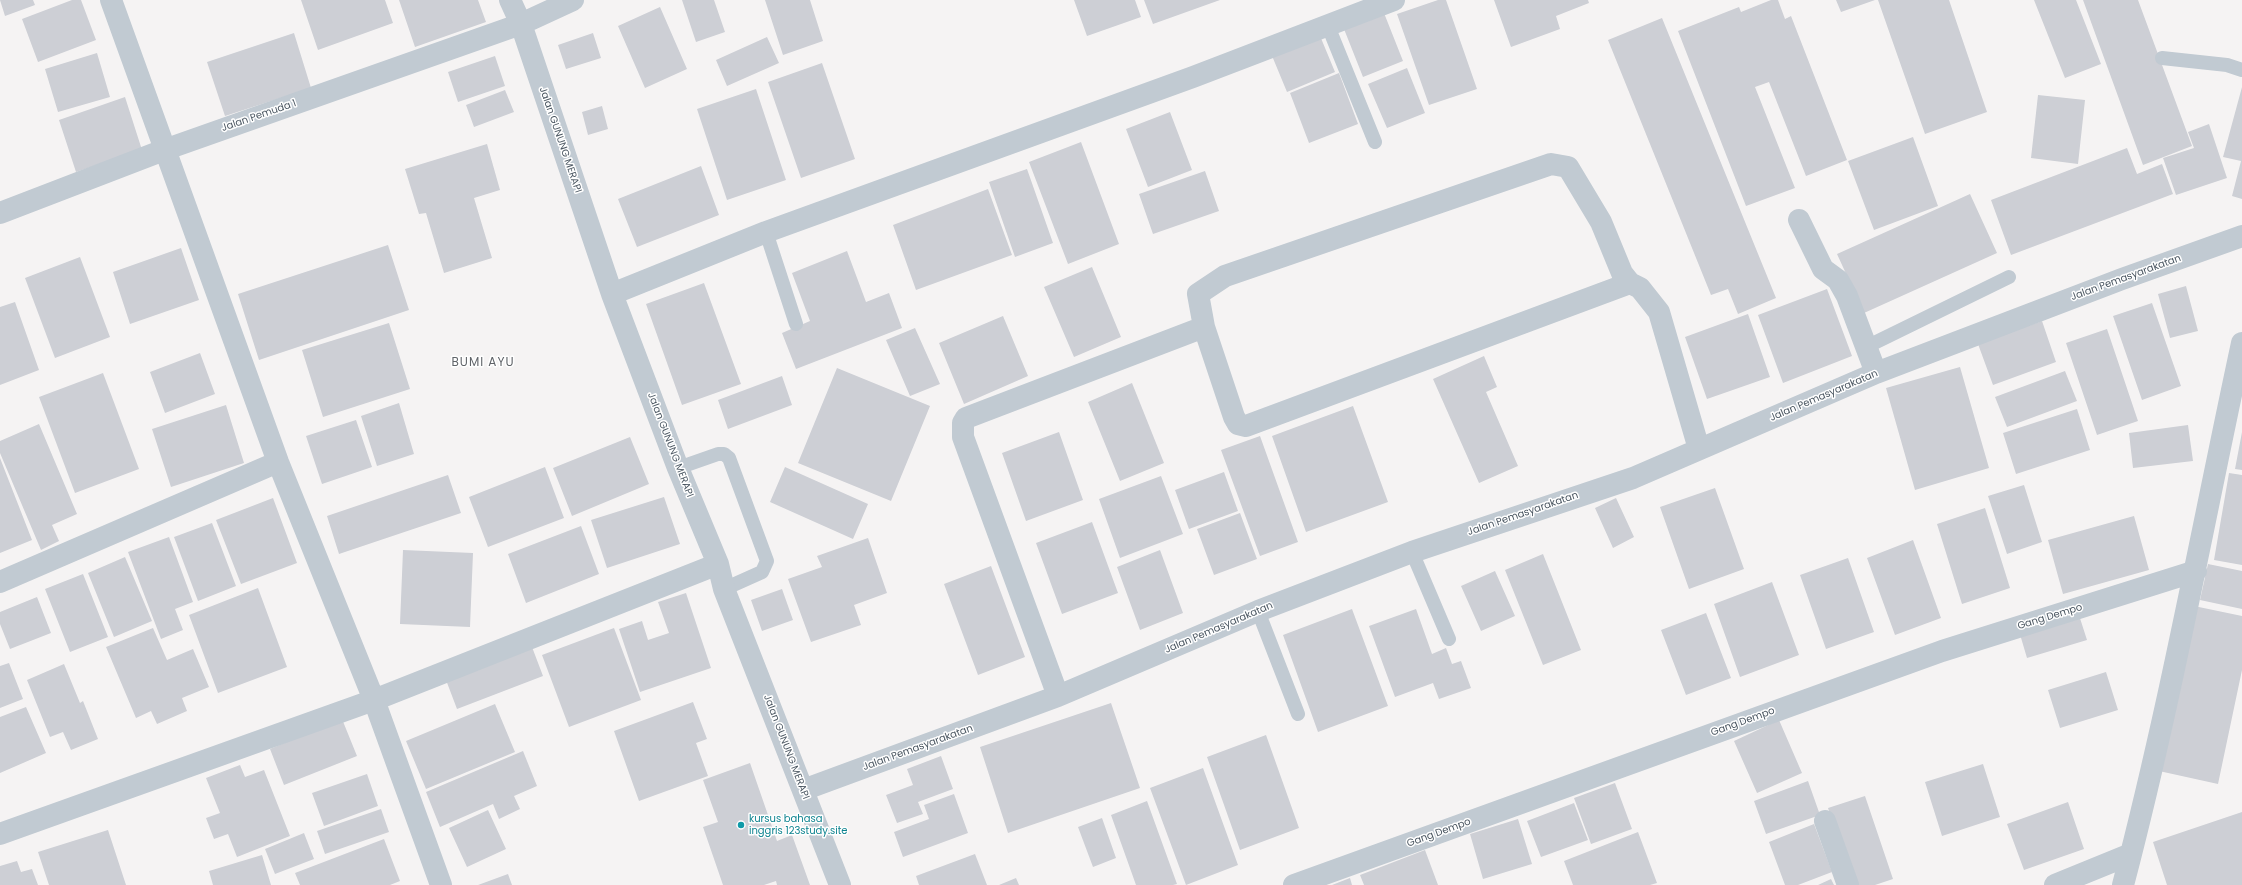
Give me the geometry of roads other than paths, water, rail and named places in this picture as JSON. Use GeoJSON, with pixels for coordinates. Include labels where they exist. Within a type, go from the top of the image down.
{"type":"FeatureCollection","features":[{"type":"Feature","properties":{"kind":"street"},"geometry":{"type":"LineString","coordinates":[[111,0],[278,462],[374,700],[441,885]]}},
{"type":"Feature","properties":{"kind":"street","name":"Jalan GUNUNG MERAPI"},"geometry":{"type":"LineString","coordinates":[[510,0],[521,24],[612,294],[678,468],[718,564],[724,589],[840,885]]}},
{"type":"Feature","properties":{"kind":"street","name":"Jalan Pemuda 1"},"geometry":{"type":"LineString","coordinates":[[0,214],[164,150],[521,24],[573,0]]}},
{"type":"Feature","properties":{"kind":"street"},"geometry":{"type":"LineString","coordinates":[[612,294],[766,232],[1193,77],[1394,0]]}},
{"type":"Feature","properties":{"kind":"street"},"geometry":{"type":"LineString","coordinates":[[1630,283],[1246,426],[1238,424],[1234,417],[1204,327],[1198,294],[1209,284],[1225,276],[1551,164],[1568,167],[1581,186],[1601,222],[1622,273],[1630,283],[1640,288],[1659,312],[1699,449]]}},
{"type":"Feature","properties":{"kind":"street"},"geometry":{"type":"LineString","coordinates":[[1799,220],[1823,269],[1838,280],[1847,296],[1876,373]]}},
{"type":"Feature","properties":{"kind":"street","name":"Jalan Pemasyarakatan"},"geometry":{"type":"LineString","coordinates":[[803,790],[1058,696],[1258,610],[1412,552],[1633,478],[1876,373],[2122,279],[2242,236]]}},
{"type":"Feature","properties":{"kind":"street"},"geometry":{"type":"LineString","coordinates":[[1058,696],[963,437],[963,422],[966,418],[1204,327]]}},
{"type":"Feature","properties":{"kind":"street"},"geometry":{"type":"LineString","coordinates":[[2123,885],[2155,759],[2196,571],[2242,343]]}},
{"type":"Feature","properties":{"kind":"street"},"geometry":{"type":"LineString","coordinates":[[0,582],[278,462]]}},
{"type":"Feature","properties":{"kind":"street"},"geometry":{"type":"LineString","coordinates":[[0,834],[374,700],[718,564]]}},
{"type":"Feature","properties":{"kind":"street","name":"Gang Dempo"},"geometry":{"type":"LineString","coordinates":[[1294,885],[1942,651],[2196,571]]}},
{"type":"Feature","properties":{"kind":"street"},"geometry":{"type":"LineString","coordinates":[[1825,821],[1848,885]]}},
{"type":"Feature","properties":{"kind":"street"},"geometry":{"type":"LineString","coordinates":[[2055,885],[2131,854]]}},
{"type":"Feature","properties":{"kind":"lane"},"geometry":{"type":"LineString","coordinates":[[1328,26],[1375,142]]}},
{"type":"Feature","properties":{"kind":"lane"},"geometry":{"type":"LineString","coordinates":[[2162,58],[2227,65],[2242,70]]}},
{"type":"Feature","properties":{"kind":"lane"},"geometry":{"type":"LineString","coordinates":[[766,232],[796,324]]}},
{"type":"Feature","properties":{"kind":"lane"},"geometry":{"type":"LineString","coordinates":[[1866,347],[2009,277]]}},
{"type":"Feature","properties":{"kind":"lane"},"geometry":{"type":"LineString","coordinates":[[678,468],[718,454],[724,454],[729,458],[767,561],[762,572],[724,589]]}},
{"type":"Feature","properties":{"kind":"lane"},"geometry":{"type":"LineString","coordinates":[[1412,552],[1449,639]]}},
{"type":"Feature","properties":{"kind":"lane"},"geometry":{"type":"LineString","coordinates":[[1258,610],[1298,714]]}},
{"type":"Feature","properties":{"kind":"place","name":"kursus bahasa inggris 123study.site"},"geometry":{"type":"Point","coordinates":[741,825]}},
{"type":"Feature","properties":{"kind":"district","name":"BUMI AYU"},"geometry":{"type":"Point","coordinates":[483,363]}}]}
